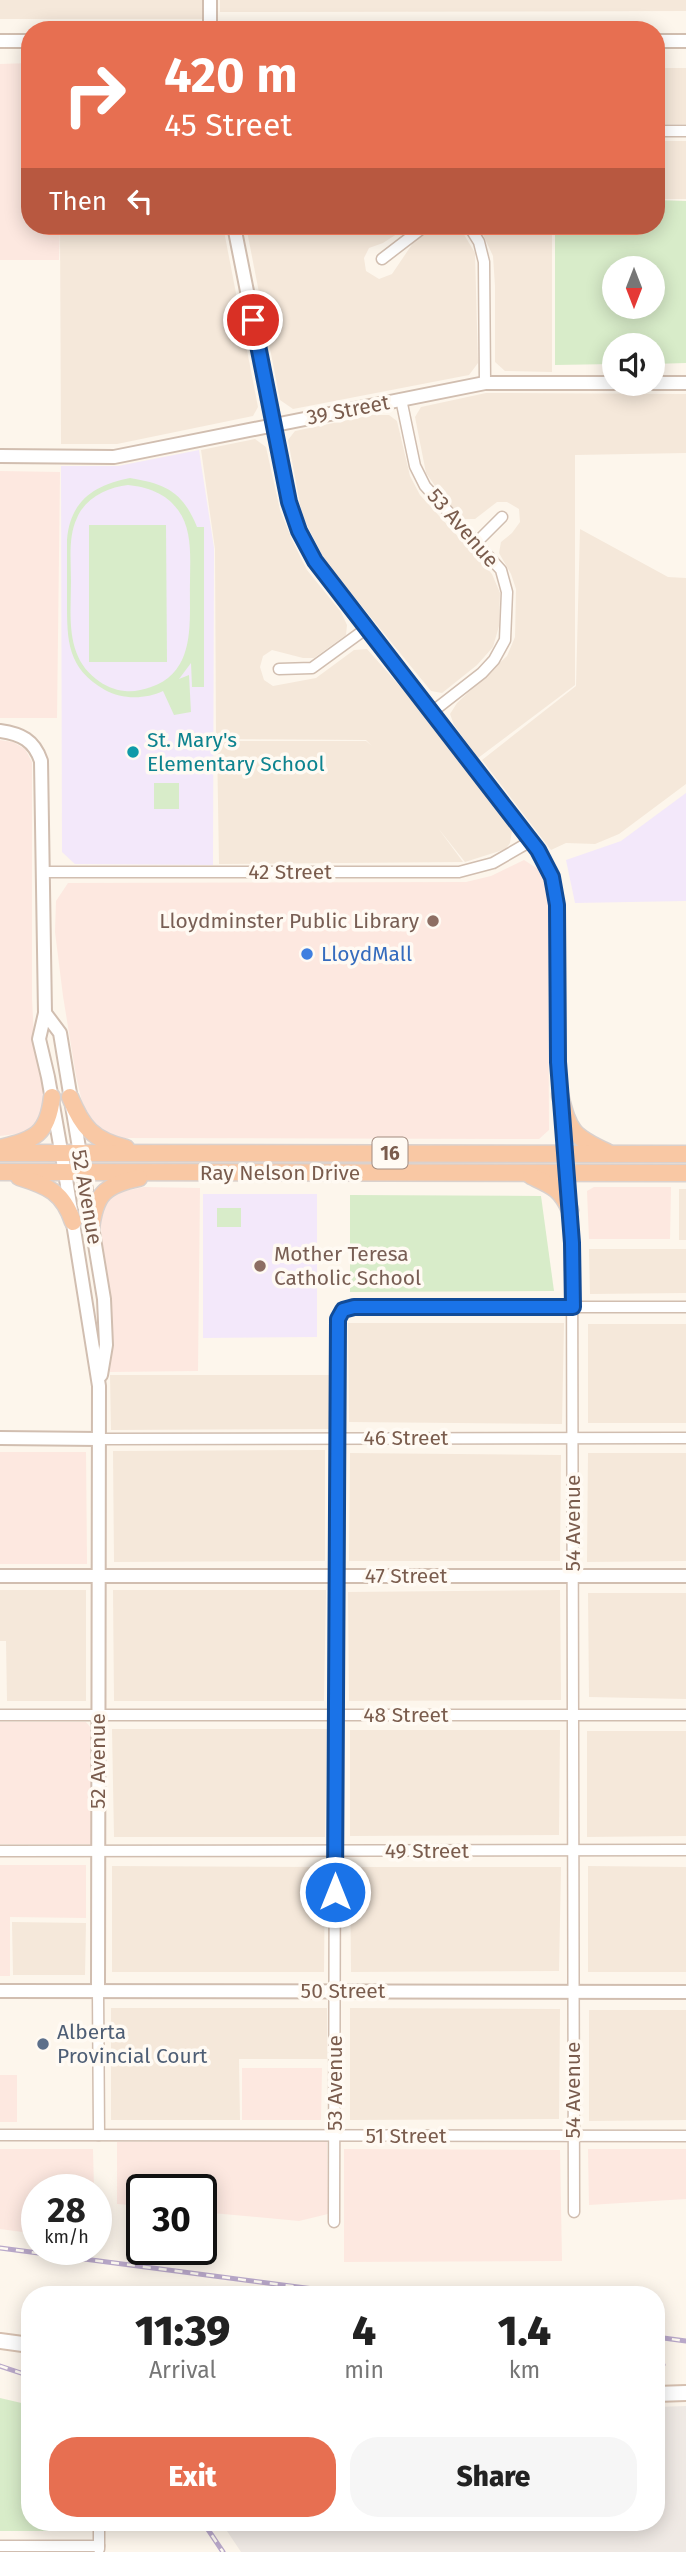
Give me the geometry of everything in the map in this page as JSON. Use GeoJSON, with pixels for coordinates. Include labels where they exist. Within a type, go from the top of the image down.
{"type":"FeatureCollection","features":[{"type":"Feature","properties":{"kind":"highway"},"geometry":{"type":"LineString","coordinates":[[560,1095],[566,1118],[575,1134],[585,1142],[613,1154]]}},
{"type":"Feature","properties":{"kind":"highway"},"geometry":{"type":"LineString","coordinates":[[0,1150],[41,1132],[48,1122],[52,1097]]}},
{"type":"Feature","properties":{"kind":"highway"},"geometry":{"type":"LineString","coordinates":[[70,1097],[79,1119],[95,1136],[114,1145],[152,1153]]}},
{"type":"Feature","properties":{"kind":"highway"},"geometry":{"type":"LineString","coordinates":[[215,1153],[234,1147],[239,1142]]}},
{"type":"Feature","properties":{"kind":"highway","name":"Ray Nelson Drive"},"geometry":{"type":"LineString","coordinates":[[0,1150],[62,1153],[686,1154]]}},
{"type":"Feature","properties":{"kind":"highway"},"geometry":{"type":"LineString","coordinates":[[2,1172],[43,1185],[61,1197],[67,1204],[73,1222]]}},
{"type":"Feature","properties":{"kind":"highway","name":"Ray Nelson Drive"},"geometry":{"type":"LineString","coordinates":[[2,1172],[686,1173]]}},
{"type":"Feature","properties":{"kind":"highway"},"geometry":{"type":"LineString","coordinates":[[91,1229],[98,1198],[105,1190],[121,1182],[165,1172]]}},
{"type":"Feature","properties":{"kind":"highway"},"geometry":{"type":"LineString","coordinates":[[525,1174],[563,1194],[570,1210]]}},
{"type":"Feature","properties":{"kind":"main road"},"geometry":{"type":"LineString","coordinates":[[0,2341],[21,2344]]}},
{"type":"Feature","properties":{"kind":"main road"},"geometry":{"type":"LineString","coordinates":[[665,2394],[686,2393]]}},
{"type":"Feature","properties":{"kind":"street"},"geometry":{"type":"LineString","coordinates":[[210,21],[211,0]]}},
{"type":"Feature","properties":{"kind":"street"},"geometry":{"type":"LineString","coordinates":[[0,41],[21,41]]}},
{"type":"Feature","properties":{"kind":"street"},"geometry":{"type":"LineString","coordinates":[[665,41],[686,41]]}},
{"type":"Feature","properties":{"kind":"street"},"geometry":{"type":"LineString","coordinates":[[665,131],[686,131]]}},
{"type":"Feature","properties":{"kind":"street"},"geometry":{"type":"LineString","coordinates":[[236,235],[289,502],[304,541],[315,561],[531,841]]}},
{"type":"Feature","properties":{"kind":"street"},"geometry":{"type":"LineString","coordinates":[[382,259],[413,235]]}},
{"type":"Feature","properties":{"kind":"street"},"geometry":{"type":"LineString","coordinates":[[475,235],[484,262],[485,383]]}},
{"type":"Feature","properties":{"kind":"street","name":"39 Street"},"geometry":{"type":"LineString","coordinates":[[0,456],[114,457],[485,383],[602,383]]}},
{"type":"Feature","properties":{"kind":"street"},"geometry":{"type":"LineString","coordinates":[[665,383],[686,383]]}},
{"type":"Feature","properties":{"kind":"street","name":"53 Avenue"},"geometry":{"type":"LineString","coordinates":[[401,399],[415,466],[425,486],[501,570],[507,592],[505,640],[494,660],[482,673],[432,712]]}},
{"type":"Feature","properties":{"kind":"street"},"geometry":{"type":"LineString","coordinates":[[476,543],[502,517]]}},
{"type":"Feature","properties":{"kind":"street"},"geometry":{"type":"LineString","coordinates":[[279,669],[312,668],[367,628]]}},
{"type":"Feature","properties":{"kind":"street","name":"52 Avenue"},"geometry":{"type":"LineString","coordinates":[[0,731],[24,737],[37,749],[43,775],[42,872],[46,1013],[39,1039],[62,1153],[99,1386],[99,2135]]}},
{"type":"Feature","properties":{"kind":"street","name":"42 Street"},"geometry":{"type":"LineString","coordinates":[[42,872],[459,872],[494,863],[531,841]]}},
{"type":"Feature","properties":{"kind":"street","name":"54 Avenue"},"geometry":{"type":"LineString","coordinates":[[531,841],[548,869],[556,897],[560,1095],[572,1243],[574,2211]]}},
{"type":"Feature","properties":{"kind":"street","name":"52 Avenue"},"geometry":{"type":"LineString","coordinates":[[46,1013],[60,1033],[106,1316],[106,1345],[99,1386]]}},
{"type":"Feature","properties":{"kind":"street","name":"53 Avenue"},"geometry":{"type":"LineString","coordinates":[[334,2222],[338,1316],[343,1310],[354,1307],[573,1307]]}},
{"type":"Feature","properties":{"kind":"street"},"geometry":{"type":"LineString","coordinates":[[573,1307],[686,1307]]}},
{"type":"Feature","properties":{"kind":"street","name":"46 Street"},"geometry":{"type":"LineString","coordinates":[[0,1438],[686,1438]]}},
{"type":"Feature","properties":{"kind":"street","name":"47 Street"},"geometry":{"type":"LineString","coordinates":[[0,1576],[686,1576]]}},
{"type":"Feature","properties":{"kind":"street","name":"48 Street"},"geometry":{"type":"LineString","coordinates":[[0,1715],[686,1715]]}},
{"type":"Feature","properties":{"kind":"street","name":"49 Street"},"geometry":{"type":"LineString","coordinates":[[0,1851],[686,1850]]}},
{"type":"Feature","properties":{"kind":"street","name":"50 Street"},"geometry":{"type":"LineString","coordinates":[[0,1991],[686,1992]]}},
{"type":"Feature","properties":{"kind":"street","name":"51 Street"},"geometry":{"type":"LineString","coordinates":[[0,2135],[686,2136]]}},
{"type":"Feature","properties":{"kind":"street"},"geometry":{"type":"LineString","coordinates":[[0,2546],[99,2549],[99,2531]]}},
{"type":"Feature","properties":{"kind":"shaded area"},"geometry":{"type":"Polygon","coordinates":[[[0,0],[202,0],[202,19],[0,19],[0,0]]]}},
{"type":"Feature","properties":{"kind":"shaded area"},"geometry":{"type":"Polygon","coordinates":[[[220,0],[686,0],[686,11],[220,12],[220,0]]]}},
{"type":"Feature","properties":{"kind":"shaded area"},"geometry":{"type":"Polygon","coordinates":[[[21,63],[21,235],[60,235],[59,260],[0,260],[0,64],[21,63]]]}},
{"type":"Feature","properties":{"kind":"shaded area"},"geometry":{"type":"Polygon","coordinates":[[[665,68],[686,68],[686,124],[665,124],[665,68]]]}},
{"type":"Feature","properties":{"kind":"shaded area"},"geometry":{"type":"Polygon","coordinates":[[[665,141],[686,141],[686,199],[665,199],[665,141]]]}},
{"type":"Feature","properties":{"kind":"shaded area"},"geometry":{"type":"Polygon","coordinates":[[[60,235],[225,235],[258,407],[253,416],[117,444],[61,444],[60,235]]]}},
{"type":"Feature","properties":{"kind":"shaded area"},"geometry":{"type":"Polygon","coordinates":[[[248,235],[395,235],[369,248],[364,258],[366,271],[379,279],[392,274],[415,240],[424,235],[464,235],[475,253],[478,363],[469,375],[293,409],[280,400],[248,235]]]}},
{"type":"Feature","properties":{"kind":"shaded area"},"geometry":{"type":"Polygon","coordinates":[[[483,235],[552,235],[552,372],[505,371],[495,362],[493,256],[483,235]]]}},
{"type":"Feature","properties":{"kind":"shaded area"},"geometry":{"type":"Polygon","coordinates":[[[486,393],[602,394],[602,396],[686,394],[686,453],[575,455],[575,685],[478,758],[454,725],[450,714],[457,703],[507,656],[515,637],[516,589],[499,553],[501,542],[520,522],[519,509],[507,502],[497,502],[475,519],[464,519],[426,473],[415,417],[421,407],[486,393]]]}},
{"type":"Feature","properties":{"kind":"shaded area"},"geometry":{"type":"Polygon","coordinates":[[[372,415],[389,415],[397,421],[410,476],[420,495],[492,574],[500,593],[499,626],[493,647],[477,665],[442,693],[431,691],[325,561],[302,515],[288,440],[295,431],[372,415]]]}},
{"type":"Feature","properties":{"kind":"shaded area"},"geometry":{"type":"Polygon","coordinates":[[[255,439],[266,447],[280,510],[293,542],[307,570],[341,612],[347,625],[346,635],[314,658],[272,650],[263,656],[260,667],[264,680],[273,686],[316,678],[354,650],[367,649],[405,692],[498,809],[512,831],[506,849],[465,862],[438,828],[463,862],[219,864],[217,741],[366,741],[372,746],[366,740],[216,739],[215,549],[201,450],[255,439]]]}},
{"type":"Feature","properties":{"kind":"shaded area"},"geometry":{"type":"Polygon","coordinates":[[[199,450],[214,548],[213,865],[75,864],[62,852],[61,466],[118,466],[199,450]]]}},
{"type":"Feature","properties":{"kind":"shaded area"},"geometry":{"type":"Polygon","coordinates":[[[0,471],[60,472],[57,718],[0,718],[0,471]]]}},
{"type":"Feature","properties":{"kind":"shaded area"},"geometry":{"type":"Polygon","coordinates":[[[580,529],[668,577],[686,578],[686,784],[619,834],[595,844],[566,843],[551,850],[482,760],[576,686],[580,529]]]}},
{"type":"Feature","properties":{"kind":"shaded area"},"geometry":{"type":"Polygon","coordinates":[[[0,740],[13,742],[25,749],[32,762],[32,999],[34,1037],[45,1101],[41,1123],[23,1133],[0,1136],[0,740]]]}},
{"type":"Feature","properties":{"kind":"shaded area"},"geometry":{"type":"Polygon","coordinates":[[[686,793],[686,901],[575,903],[566,860],[621,841],[686,793]]]}},
{"type":"Feature","properties":{"kind":"shaded area"},"geometry":{"type":"Polygon","coordinates":[[[524,860],[538,869],[546,886],[548,904],[549,1130],[539,1139],[115,1138],[94,1125],[85,1115],[76,1076],[55,932],[56,901],[68,883],[466,882],[491,876],[524,860]]]}},
{"type":"Feature","properties":{"kind":"shaded area"},"geometry":{"type":"Polygon","coordinates":[[[144,1187],[200,1188],[198,1371],[110,1372],[111,1328],[100,1218],[106,1199],[115,1193],[144,1187]]]}},
{"type":"Feature","properties":{"kind":"shaded area"},"geometry":{"type":"Polygon","coordinates":[[[594,1187],[671,1187],[670,1239],[589,1239],[587,1191],[594,1187]]]}},
{"type":"Feature","properties":{"kind":"shaded area"},"geometry":{"type":"Polygon","coordinates":[[[679,1189],[686,1189],[686,1240],[679,1240],[679,1189]]]}},
{"type":"Feature","properties":{"kind":"shaded area","name":"Mother Teresa Catholic School"},"geometry":{"type":"Polygon","coordinates":[[[203,1194],[317,1194],[317,1337],[203,1338],[203,1194]]]}},
{"type":"Feature","properties":{"kind":"shaded area"},"geometry":{"type":"Polygon","coordinates":[[[589,1249],[686,1249],[686,1293],[590,1294],[589,1249]]]}},
{"type":"Feature","properties":{"kind":"shaded area"},"geometry":{"type":"Polygon","coordinates":[[[348,1323],[564,1323],[562,1424],[349,1422],[348,1323]]]}},
{"type":"Feature","properties":{"kind":"shaded area"},"geometry":{"type":"Polygon","coordinates":[[[588,1324],[686,1324],[686,1423],[588,1423],[588,1324]]]}},
{"type":"Feature","properties":{"kind":"shaded area"},"geometry":{"type":"Polygon","coordinates":[[[110,1375],[331,1375],[331,1429],[111,1430],[110,1375]]]}},
{"type":"Feature","properties":{"kind":"shaded area"},"geometry":{"type":"Polygon","coordinates":[[[325,1450],[325,1561],[114,1562],[113,1451],[325,1450]]]}},
{"type":"Feature","properties":{"kind":"shaded area"},"geometry":{"type":"Polygon","coordinates":[[[0,1452],[86,1452],[87,1564],[0,1564],[0,1452]]]}},
{"type":"Feature","properties":{"kind":"shaded area"},"geometry":{"type":"Polygon","coordinates":[[[350,1453],[561,1455],[560,1561],[349,1561],[350,1453]]]}},
{"type":"Feature","properties":{"kind":"shaded area"},"geometry":{"type":"Polygon","coordinates":[[[588,1453],[686,1453],[686,1561],[587,1562],[588,1453]]]}},
{"type":"Feature","properties":{"kind":"shaded area"},"geometry":{"type":"Polygon","coordinates":[[[0,1590],[86,1590],[86,1701],[7,1701],[6,1641],[0,1641],[0,1590]]]}},
{"type":"Feature","properties":{"kind":"shaded area"},"geometry":{"type":"Polygon","coordinates":[[[113,1590],[326,1590],[324,1701],[114,1701],[113,1590]]]}},
{"type":"Feature","properties":{"kind":"shaded area"},"geometry":{"type":"Polygon","coordinates":[[[560,1590],[561,1700],[349,1701],[348,1592],[560,1590]]]}},
{"type":"Feature","properties":{"kind":"shaded area"},"geometry":{"type":"Polygon","coordinates":[[[588,1593],[686,1593],[686,1699],[589,1697],[588,1593]]]}},
{"type":"Feature","properties":{"kind":"shaded area"},"geometry":{"type":"Polygon","coordinates":[[[0,1722],[86,1722],[91,1728],[91,1844],[0,1844],[0,1722]]]}},
{"type":"Feature","properties":{"kind":"shaded area"},"geometry":{"type":"Polygon","coordinates":[[[112,1729],[327,1729],[325,1837],[114,1837],[112,1729]]]}},
{"type":"Feature","properties":{"kind":"shaded area"},"geometry":{"type":"Polygon","coordinates":[[[350,1730],[560,1730],[559,1835],[350,1836],[350,1730]]]}},
{"type":"Feature","properties":{"kind":"shaded area"},"geometry":{"type":"Polygon","coordinates":[[[587,1731],[686,1731],[686,1836],[587,1837],[587,1731]]]}},
{"type":"Feature","properties":{"kind":"shaded area"},"geometry":{"type":"Polygon","coordinates":[[[0,1865],[86,1865],[86,1918],[10,1917],[10,1976],[0,1976],[0,1865]]]}},
{"type":"Feature","properties":{"kind":"shaded area"},"geometry":{"type":"Polygon","coordinates":[[[112,1866],[325,1867],[324,1972],[112,1972],[112,1866]]]}},
{"type":"Feature","properties":{"kind":"shaded area"},"geometry":{"type":"Polygon","coordinates":[[[588,1866],[686,1867],[686,1972],[588,1972],[588,1866]]]}},
{"type":"Feature","properties":{"kind":"shaded area"},"geometry":{"type":"Polygon","coordinates":[[[350,1867],[561,1867],[559,1971],[351,1972],[350,1867]]]}},
{"type":"Feature","properties":{"kind":"shaded area"},"geometry":{"type":"Polygon","coordinates":[[[12,1922],[86,1923],[85,1975],[13,1975],[12,1922]]]}},
{"type":"Feature","properties":{"kind":"shaded area"},"geometry":{"type":"Polygon","coordinates":[[[111,2008],[327,2008],[327,2059],[239,2059],[240,2120],[111,2120],[111,2008]]]}},
{"type":"Feature","properties":{"kind":"shaded area"},"geometry":{"type":"Polygon","coordinates":[[[350,2008],[560,2009],[559,2119],[350,2120],[350,2008]]]}},
{"type":"Feature","properties":{"kind":"shaded area"},"geometry":{"type":"Polygon","coordinates":[[[589,2010],[686,2010],[686,2120],[589,2121],[589,2010]]]}},
{"type":"Feature","properties":{"kind":"shaded area"},"geometry":{"type":"Polygon","coordinates":[[[242,2068],[322,2068],[321,2120],[242,2120],[242,2068]]]}},
{"type":"Feature","properties":{"kind":"shaded area"},"geometry":{"type":"Polygon","coordinates":[[[0,2075],[17,2075],[17,2122],[0,2122],[0,2075]]]}},
{"type":"Feature","properties":{"kind":"shaded area"},"geometry":{"type":"Polygon","coordinates":[[[327,2141],[328,2214],[299,2221],[217,2213],[217,2174],[126,2174],[126,2205],[117,2204],[117,2142],[327,2141]]]}},
{"type":"Feature","properties":{"kind":"shaded area"},"geometry":{"type":"Polygon","coordinates":[[[0,2149],[93,2149],[94,2174],[21,2174],[21,2232],[0,2229],[0,2149]]]}},
{"type":"Feature","properties":{"kind":"shaded area"},"geometry":{"type":"Polygon","coordinates":[[[344,2149],[560,2150],[562,2261],[344,2262],[344,2149]]]}},
{"type":"Feature","properties":{"kind":"shaded area"},"geometry":{"type":"Polygon","coordinates":[[[588,2149],[686,2149],[686,2199],[589,2205],[588,2149]]]}},
{"type":"Feature","properties":{"kind":"shaded area"},"geometry":{"type":"Polygon","coordinates":[[[686,2406],[686,2552],[241,2552],[227,2531],[665,2531],[665,2407],[686,2406]]]}},
{"type":"Feature","properties":{"kind":"green space"},"geometry":{"type":"Polygon","coordinates":[[[665,200],[686,201],[686,363],[665,364],[665,333],[602,333],[602,364],[555,365],[555,235],[665,235],[665,200]]]}},
{"type":"Feature","properties":{"kind":"green space"},"geometry":{"type":"Polygon","coordinates":[[[130,478],[163,487],[186,505],[197,527],[204,527],[204,687],[192,687],[191,663],[179,679],[189,675],[191,712],[174,715],[163,691],[134,697],[119,696],[105,690],[83,672],[72,652],[67,615],[69,526],[73,515],[86,497],[117,481],[130,478]],[[128,485],[113,488],[91,499],[74,525],[71,549],[71,621],[74,647],[86,669],[106,686],[128,691],[151,687],[166,679],[183,657],[190,613],[190,545],[183,518],[173,504],[149,489],[128,485]]]}},
{"type":"Feature","properties":{"kind":"green space"},"geometry":{"type":"Polygon","coordinates":[[[89,525],[166,525],[167,662],[89,662],[89,525]]]}},
{"type":"Feature","properties":{"kind":"green space"},"geometry":{"type":"Polygon","coordinates":[[[154,783],[179,783],[179,809],[154,809],[154,783]]]}},
{"type":"Feature","properties":{"kind":"green space"},"geometry":{"type":"Polygon","coordinates":[[[350,1195],[541,1196],[554,1291],[350,1292],[350,1195]]]}},
{"type":"Feature","properties":{"kind":"green space"},"geometry":{"type":"Polygon","coordinates":[[[217,1208],[241,1208],[241,1227],[217,1227],[217,1208]]]}},
{"type":"Feature","properties":{"kind":"green space"},"geometry":{"type":"Polygon","coordinates":[[[0,2398],[21,2403],[21,2531],[0,2531],[0,2398]]]}},
{"type":"Feature","properties":{"kind":"railway"},"geometry":{"type":"LineString","coordinates":[[0,2248],[291,2286]]}},
{"type":"Feature","properties":{"kind":"railway"},"geometry":{"type":"LineString","coordinates":[[665,2338],[686,2341]]}},
{"type":"Feature","properties":{"kind":"railway"},"geometry":{"type":"LineString","coordinates":[[0,2366],[21,2373]]}},
{"type":"Feature","properties":{"kind":"railway"},"geometry":{"type":"LineString","coordinates":[[209,2531],[223,2552]]}},
{"type":"Feature","properties":{"kind":"place","name":"St. Mary's Elementary School"},"geometry":{"type":"Point","coordinates":[133,752]}},
{"type":"Feature","properties":{"kind":"place","name":"Lloydminster Public Library"},"geometry":{"type":"Point","coordinates":[433,921]}},
{"type":"Feature","properties":{"kind":"place","name":"LloydMall"},"geometry":{"type":"Point","coordinates":[307,954]}},
{"type":"Feature","properties":{"kind":"place","name":"Mother Teresa Catholic School"},"geometry":{"type":"Point","coordinates":[260,1266]}},
{"type":"Feature","properties":{"kind":"place","name":"Alberta Provincial Court"},"geometry":{"type":"Point","coordinates":[43,2044]}},
{"type":"Feature","properties":{"kind":"route"},"geometry":{"type":"LineString","coordinates":[[253,320],[289,502],[304,541],[315,561],[538,850],[552,877],[557,905],[558,1062],[572,1243],[573,1307],[348,1307],[341,1312],[338,1319],[335,1892]]}}]}
